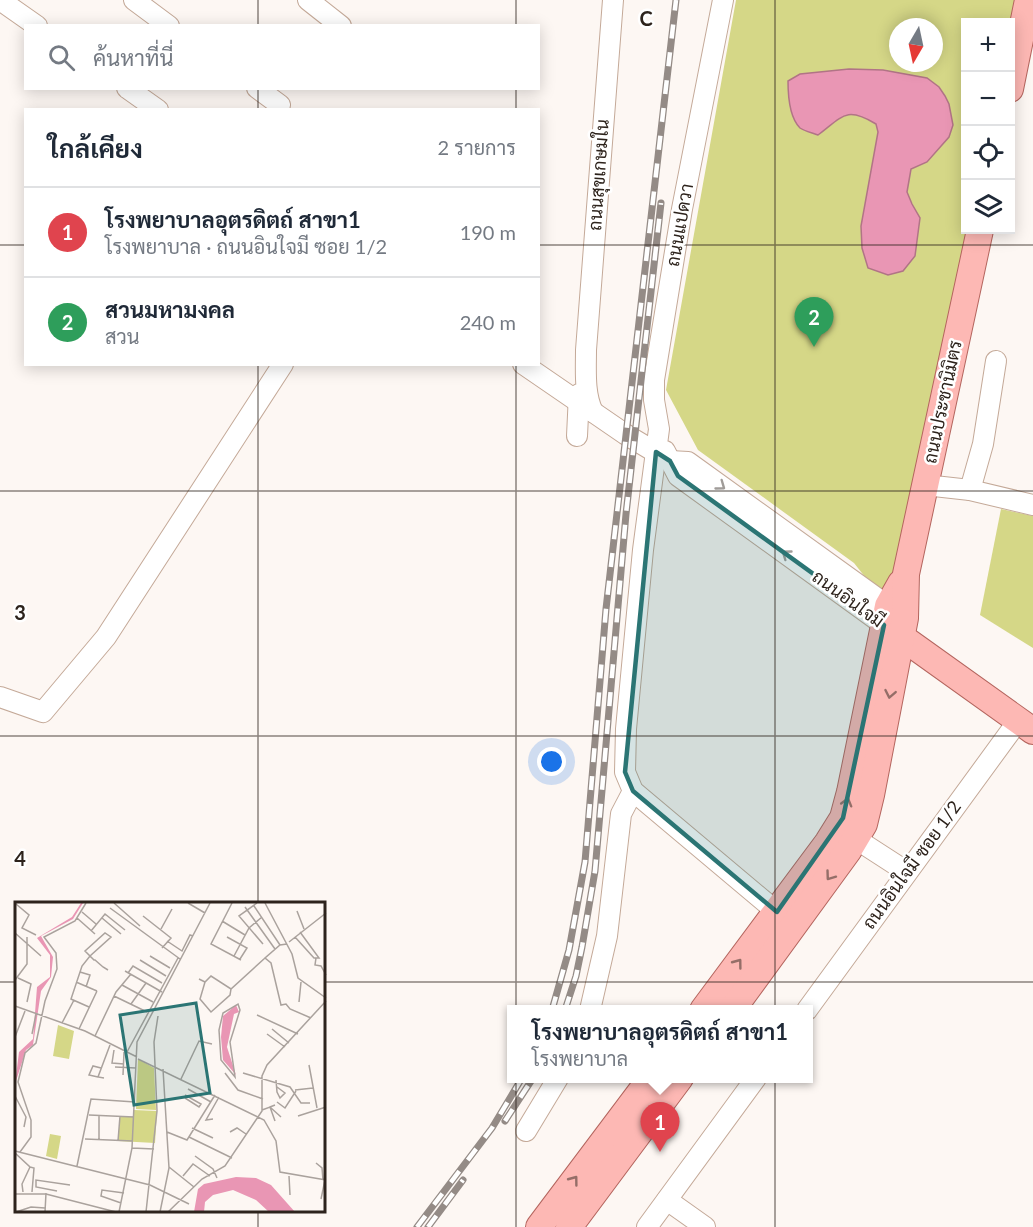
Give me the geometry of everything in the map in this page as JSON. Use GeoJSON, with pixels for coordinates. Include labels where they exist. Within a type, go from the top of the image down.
{"type":"FeatureCollection","features":[{"type":"Feature","properties":{"kind":"main road"},"geometry":{"type":"LineString","coordinates":[[1015,76],[1026,42],[1028,0]]}},
{"type":"Feature","properties":{"kind":"main road","name":"ถนนประชานิมิตร"},"geometry":{"type":"LineString","coordinates":[[895,621],[979,234]]}},
{"type":"Feature","properties":{"kind":"main road"},"geometry":{"type":"LineString","coordinates":[[736,1005],[856,839],[864,824],[870,803],[895,621]]}},
{"type":"Feature","properties":{"kind":"main road"},"geometry":{"type":"LineString","coordinates":[[707,1005],[828,842],[843,818],[895,621]]}},
{"type":"Feature","properties":{"kind":"main road","name":"ถนนอินใจมี"},"geometry":{"type":"LineString","coordinates":[[895,621],[1028,721]]}},
{"type":"Feature","properties":{"kind":"main road"},"geometry":{"type":"LineString","coordinates":[[539,1227],[647,1083]]}},
{"type":"Feature","properties":{"kind":"main road"},"geometry":{"type":"LineString","coordinates":[[569,1227],[676,1083]]}},
{"type":"Feature","properties":{"kind":"street"},"geometry":{"type":"LineString","coordinates":[[0,0],[34,24]]}},
{"type":"Feature","properties":{"kind":"street"},"geometry":{"type":"LineString","coordinates":[[134,0],[165,24]]}},
{"type":"Feature","properties":{"kind":"street"},"geometry":{"type":"LineString","coordinates":[[308,0],[338,24]]}},
{"type":"Feature","properties":{"kind":"street","name":"ถนนสุขเกษมใน"},"geometry":{"type":"LineString","coordinates":[[577,436],[585,407],[586,350],[613,0]]}},
{"type":"Feature","properties":{"kind":"street","name":"ถนนแปดวา"},"geometry":{"type":"LineString","coordinates":[[663,456],[654,400],[654,380],[682,209],[723,0]]}},
{"type":"Feature","properties":{"kind":"street"},"geometry":{"type":"LineString","coordinates":[[131,90],[155,108]]}},
{"type":"Feature","properties":{"kind":"street"},"geometry":{"type":"LineString","coordinates":[[260,90],[280,105]]}},
{"type":"Feature","properties":{"kind":"street","name":"ถนนสุขเกษมใน"},"geometry":{"type":"LineString","coordinates":[[558,389],[571,381],[586,350]]}},
{"type":"Feature","properties":{"kind":"street"},"geometry":{"type":"LineString","coordinates":[[970,490],[983,444],[996,361]]}},
{"type":"Feature","properties":{"kind":"street"},"geometry":{"type":"LineString","coordinates":[[0,697],[44,712],[106,637],[282,366]]}},
{"type":"Feature","properties":{"kind":"street","name":"ถนนอินใจมี"},"geometry":{"type":"LineString","coordinates":[[526,366],[634,440],[663,456],[678,476],[895,621]]}},
{"type":"Feature","properties":{"kind":"street"},"geometry":{"type":"LineString","coordinates":[[634,440],[647,436],[658,423]]}},
{"type":"Feature","properties":{"kind":"street"},"geometry":{"type":"LineString","coordinates":[[663,456],[642,550],[626,729],[625,772],[633,791],[777,912]]}},
{"type":"Feature","properties":{"kind":"street"},"geometry":{"type":"LineString","coordinates":[[925,485],[970,490],[1033,505]]}},
{"type":"Feature","properties":{"kind":"street","name":"ถนนอินใจมี ซอย 1/2"},"geometry":{"type":"LineString","coordinates":[[811,1005],[907,872],[1028,721]]}},
{"type":"Feature","properties":{"kind":"street"},"geometry":{"type":"LineString","coordinates":[[591,1005],[607,936],[621,814],[633,791]]}},
{"type":"Feature","properties":{"kind":"street"},"geometry":{"type":"LineString","coordinates":[[856,839],[907,872]]}},
{"type":"Feature","properties":{"kind":"street"},"geometry":{"type":"LineString","coordinates":[[526,1131],[555,1083]]}},
{"type":"Feature","properties":{"kind":"street"},"geometry":{"type":"LineString","coordinates":[[647,1227],[752,1083]]}},
{"type":"Feature","properties":{"kind":"street"},"geometry":{"type":"LineString","coordinates":[[668,1200],[705,1227]]}},
{"type":"Feature","properties":{"kind":"highlighted area"},"geometry":{"type":"Polygon","coordinates":[[[656,452],[670,461],[678,476],[884,625],[843,818],[777,912],[633,791],[625,772],[656,452]]]}},
{"type":"Feature","properties":{"kind":"green space"},"geometry":{"type":"Polygon","coordinates":[[[736,0],[1028,0],[1013,18],[961,18],[961,234],[979,234],[888,606],[854,563],[698,450],[666,390],[736,0]]]}},
{"type":"Feature","properties":{"kind":"green space"},"geometry":{"type":"Polygon","coordinates":[[[1001,509],[1033,516],[1033,648],[980,615],[1001,509]]]}},
{"type":"Feature","properties":{"kind":"shaded area"},"geometry":{"type":"Polygon","coordinates":[[[849,69],[883,70],[927,78],[939,87],[945,96],[953,125],[949,137],[927,162],[911,169],[907,192],[920,218],[915,256],[903,271],[888,275],[868,268],[862,248],[861,226],[878,132],[876,124],[858,115],[851,115],[839,118],[818,135],[800,128],[793,118],[788,81],[800,74],[849,69]]]}},
{"type":"Feature","properties":{"kind":"railway"},"geometry":{"type":"LineString","coordinates":[[553,1005],[569,950],[585,862],[606,609],[676,0]]}},
{"type":"Feature","properties":{"kind":"railway"},"geometry":{"type":"LineString","coordinates":[[567,1005],[576,976],[595,871],[626,514],[661,203]]}},
{"type":"Feature","properties":{"kind":"railway"},"geometry":{"type":"LineString","coordinates":[[417,1227],[492,1128],[519,1083]]}},
{"type":"Feature","properties":{"kind":"railway"},"geometry":{"type":"LineString","coordinates":[[505,1121],[530,1083]]}},
{"type":"Feature","properties":{"kind":"railway"},"geometry":{"type":"LineString","coordinates":[[428,1227],[463,1180]]}},
{"type":"Feature","properties":{"kind":"place","name":"สวนมหามงคล"},"geometry":{"type":"Point","coordinates":[814,347]}},
{"type":"Feature","properties":{"kind":"place","name":"โรงพยาบาลอุตรดิตถ์ สาขา1"},"geometry":{"type":"Point","coordinates":[660,1152]}}]}
